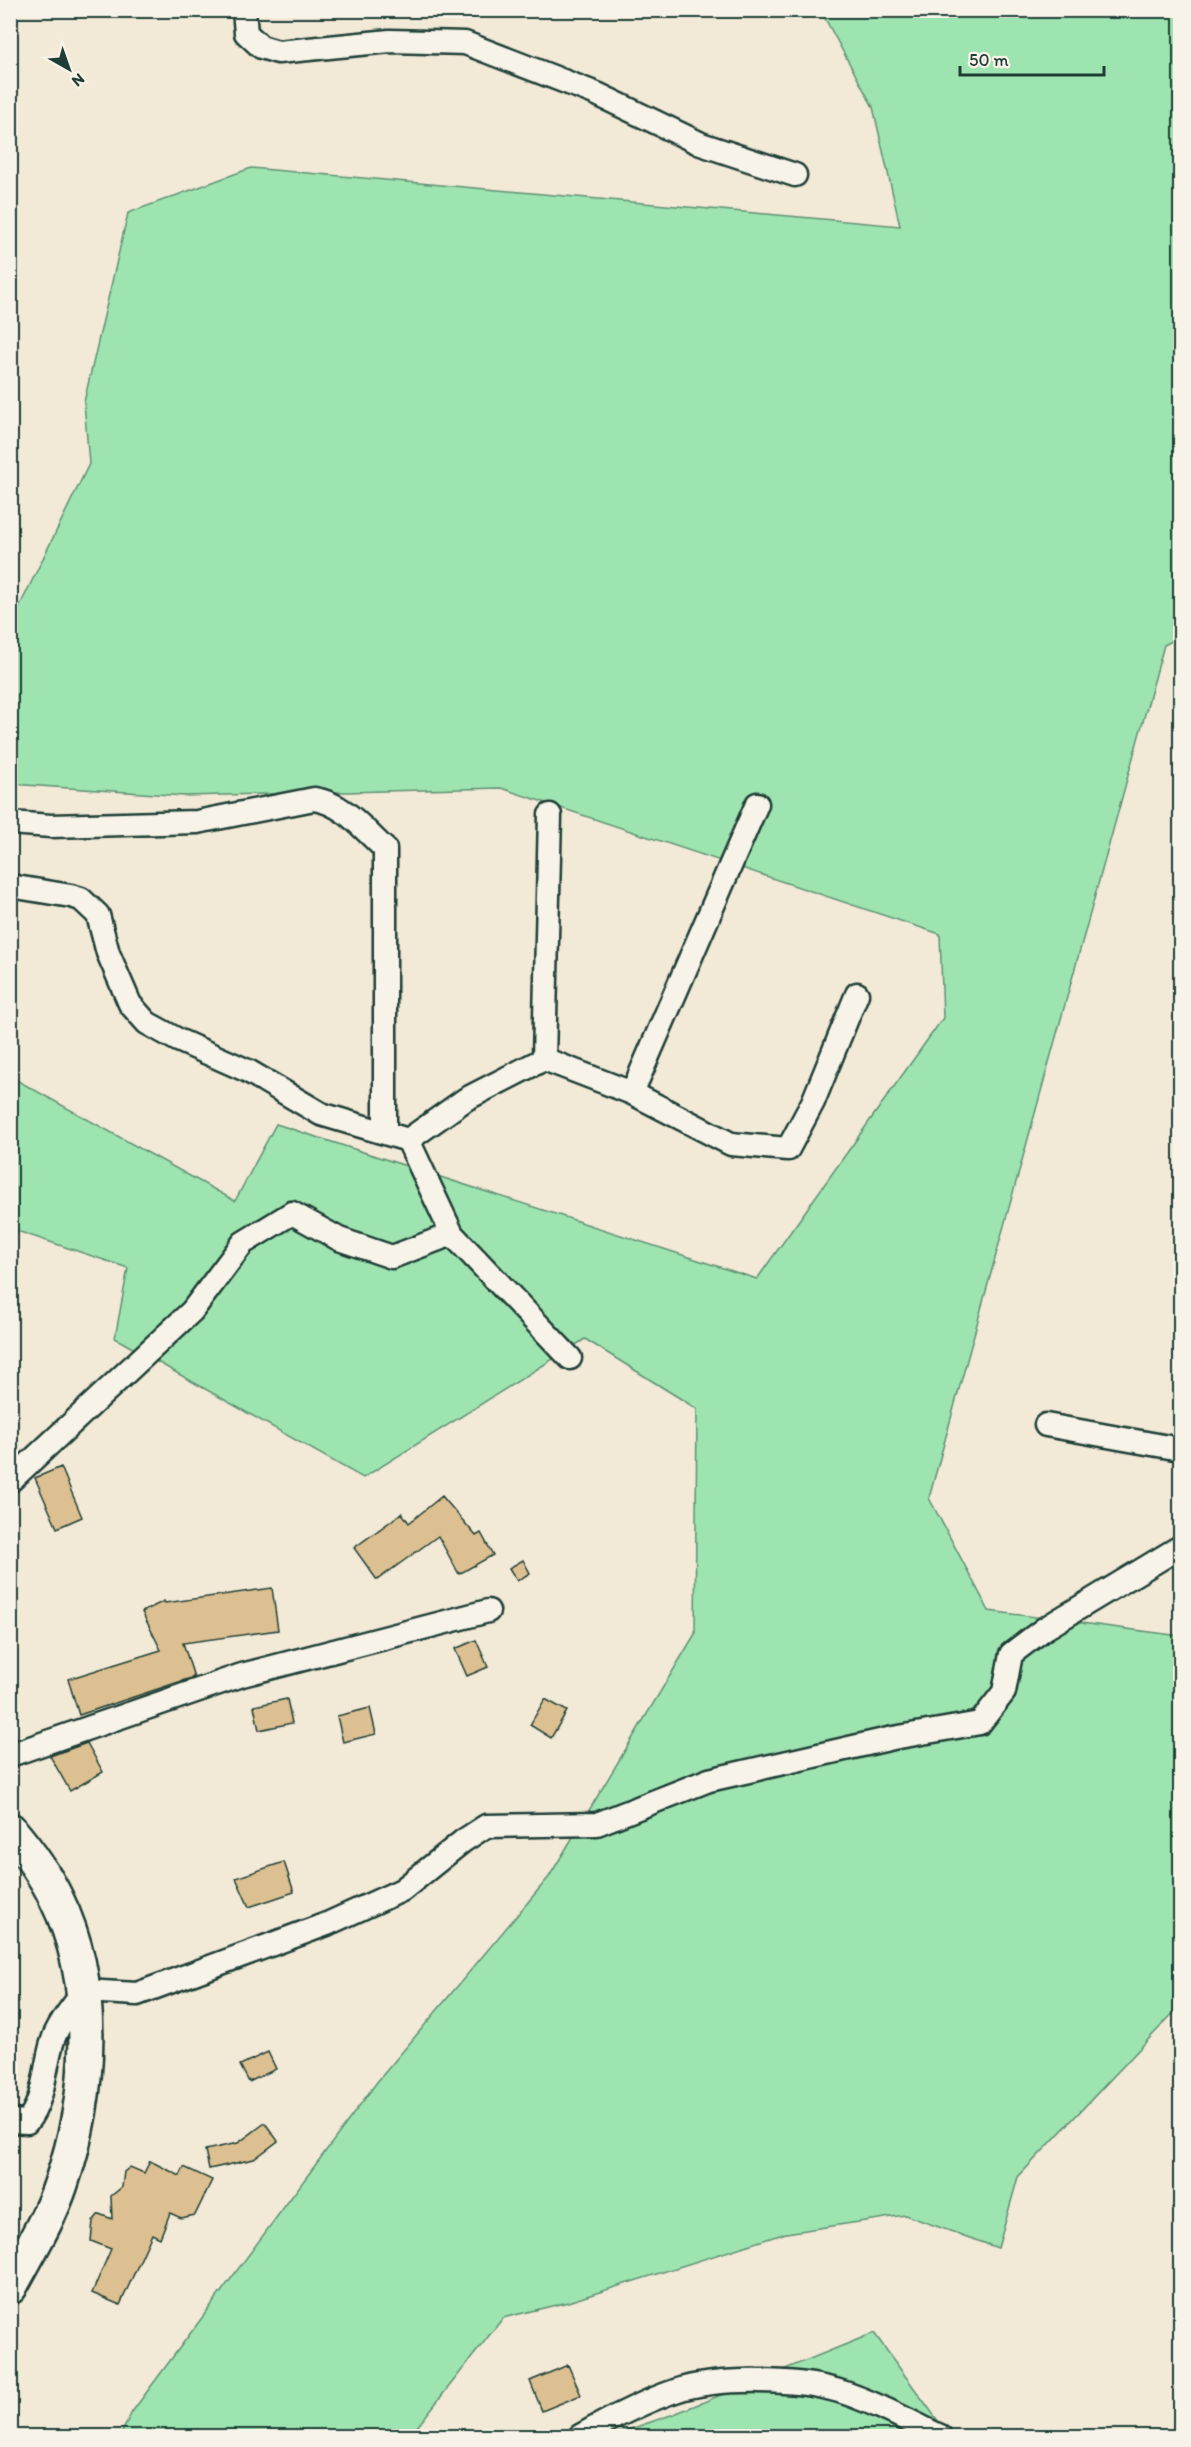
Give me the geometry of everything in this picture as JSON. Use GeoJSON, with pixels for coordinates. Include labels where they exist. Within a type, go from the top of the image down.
{"type":"FeatureCollection","features":[{"type":"Feature","properties":{"kind":"main road"},"geometry":{"type":"LineString","coordinates":[[10,1830],[35,1860],[57,1899],[73,1942],[84,1991],[85,2051],[77,2121],[61,2186],[10,2287]]}},
{"type":"Feature","properties":{"kind":"street"},"geometry":{"type":"LineString","coordinates":[[244,10],[246,33],[261,47],[278,52],[390,41],[465,43],[597,94],[701,144],[795,175]]}},
{"type":"Feature","properties":{"kind":"street"},"geometry":{"type":"LineString","coordinates":[[10,823],[51,826],[197,822],[314,799],[328,801],[341,808],[385,849],[386,1133]]}},
{"type":"Feature","properties":{"kind":"street"},"geometry":{"type":"LineString","coordinates":[[632,1093],[757,804]]}},
{"type":"Feature","properties":{"kind":"street"},"geometry":{"type":"LineString","coordinates":[[544,1059],[550,815]]}},
{"type":"Feature","properties":{"kind":"street"},"geometry":{"type":"LineString","coordinates":[[10,886],[81,899],[98,915],[108,953],[130,1004],[147,1023],[178,1040],[248,1071],[321,1114],[408,1140],[452,1234],[570,1358]]}},
{"type":"Feature","properties":{"kind":"street"},"geometry":{"type":"LineString","coordinates":[[408,1140],[466,1099],[544,1059],[632,1093],[731,1144],[788,1149],[813,1102],[857,994]]}},
{"type":"Feature","properties":{"kind":"street"},"geometry":{"type":"LineString","coordinates":[[10,1481],[192,1311],[243,1243],[292,1213],[339,1239],[392,1257],[452,1234]]}},
{"type":"Feature","properties":{"kind":"street"},"geometry":{"type":"LineString","coordinates":[[1046,1425],[1180,1449]]}},
{"type":"Feature","properties":{"kind":"street"},"geometry":{"type":"LineString","coordinates":[[10,2121],[27,2122],[35,2112],[47,2074],[52,2041],[84,1991],[137,1994],[327,1924],[402,1890],[463,1841],[486,1827],[597,1824],[709,1780],[893,1738],[980,1723],[1004,1692],[1011,1654],[1044,1629],[1180,1547]]}},
{"type":"Feature","properties":{"kind":"street"},"geometry":{"type":"LineString","coordinates":[[10,1755],[242,1675],[488,1611]]}},
{"type":"Feature","properties":{"kind":"street"},"geometry":{"type":"LineString","coordinates":[[580,2436],[617,2415],[676,2390],[713,2384],[788,2381],[838,2390],[885,2409],[939,2436]]}},
{"type":"Feature","properties":{"kind":"green space"},"geometry":{"type":"Polygon","coordinates":[[[821,11],[1180,11],[1180,637],[1164,645],[929,1498],[989,1611],[1180,1636],[1180,2006],[1018,2177],[998,2248],[905,2215],[786,2233],[568,2302],[503,2318],[410,2436],[120,2436],[132,2412],[377,2082],[549,1877],[695,1634],[697,1409],[585,1339],[363,1478],[115,1338],[128,1268],[11,1229],[11,1077],[235,1201],[276,1124],[757,1279],[943,1018],[940,934],[501,788],[185,796],[11,784],[10,626],[89,464],[84,402],[128,213],[251,168],[900,226],[873,107],[821,11]]]}},
{"type":"Feature","properties":{"kind":"green space"},"geometry":{"type":"Polygon","coordinates":[[[874,2333],[949,2436],[610,2436],[674,2414],[874,2333]]]}},
{"type":"Feature","properties":{"kind":"building"},"geometry":{"type":"Polygon","coordinates":[[[61,1467],[82,1517],[57,1528],[35,1478],[61,1467]]]}},
{"type":"Feature","properties":{"kind":"building"},"geometry":{"type":"Polygon","coordinates":[[[442,1496],[476,1536],[481,1533],[493,1555],[459,1574],[438,1536],[377,1580],[354,1548],[402,1513],[409,1523],[442,1496]]]}},
{"type":"Feature","properties":{"kind":"building"},"geometry":{"type":"Polygon","coordinates":[[[523,1560],[530,1573],[517,1581],[509,1568],[523,1560]]]}},
{"type":"Feature","properties":{"kind":"building"},"geometry":{"type":"Polygon","coordinates":[[[272,1588],[278,1630],[183,1643],[194,1677],[79,1715],[68,1679],[161,1650],[142,1612],[164,1601],[165,1603],[272,1588]]]}},
{"type":"Feature","properties":{"kind":"building"},"geometry":{"type":"Polygon","coordinates":[[[476,1640],[488,1667],[467,1676],[455,1649],[476,1640]]]}},
{"type":"Feature","properties":{"kind":"building"},"geometry":{"type":"Polygon","coordinates":[[[287,1699],[292,1723],[259,1730],[254,1706],[287,1699]]]}},
{"type":"Feature","properties":{"kind":"building"},"geometry":{"type":"Polygon","coordinates":[[[545,1699],[567,1711],[551,1738],[530,1725],[545,1699]]]}},
{"type":"Feature","properties":{"kind":"building"},"geometry":{"type":"Polygon","coordinates":[[[370,1708],[376,1734],[343,1742],[337,1716],[370,1708]]]}},
{"type":"Feature","properties":{"kind":"building"},"geometry":{"type":"Polygon","coordinates":[[[87,1743],[103,1772],[70,1791],[50,1756],[87,1743]]]}},
{"type":"Feature","properties":{"kind":"building"},"geometry":{"type":"Polygon","coordinates":[[[284,1862],[294,1892],[249,1907],[236,1878],[284,1862]]]}},
{"type":"Feature","properties":{"kind":"building"},"geometry":{"type":"Polygon","coordinates":[[[268,2052],[276,2069],[249,2082],[240,2065],[268,2052]]]}},
{"type":"Feature","properties":{"kind":"building"},"geometry":{"type":"Polygon","coordinates":[[[265,2123],[278,2141],[254,2159],[209,2169],[205,2150],[238,2143],[265,2123]]]}},
{"type":"Feature","properties":{"kind":"building"},"geometry":{"type":"Polygon","coordinates":[[[150,2161],[180,2176],[184,2167],[212,2180],[195,2215],[181,2218],[170,2213],[160,2238],[152,2234],[120,2305],[92,2293],[111,2249],[91,2241],[93,2221],[99,2214],[112,2219],[111,2196],[122,2187],[124,2172],[130,2167],[144,2173],[150,2161]]]}},
{"type":"Feature","properties":{"kind":"building"},"geometry":{"type":"Polygon","coordinates":[[[568,2365],[581,2395],[542,2411],[530,2381],[568,2365]]]}}]}
